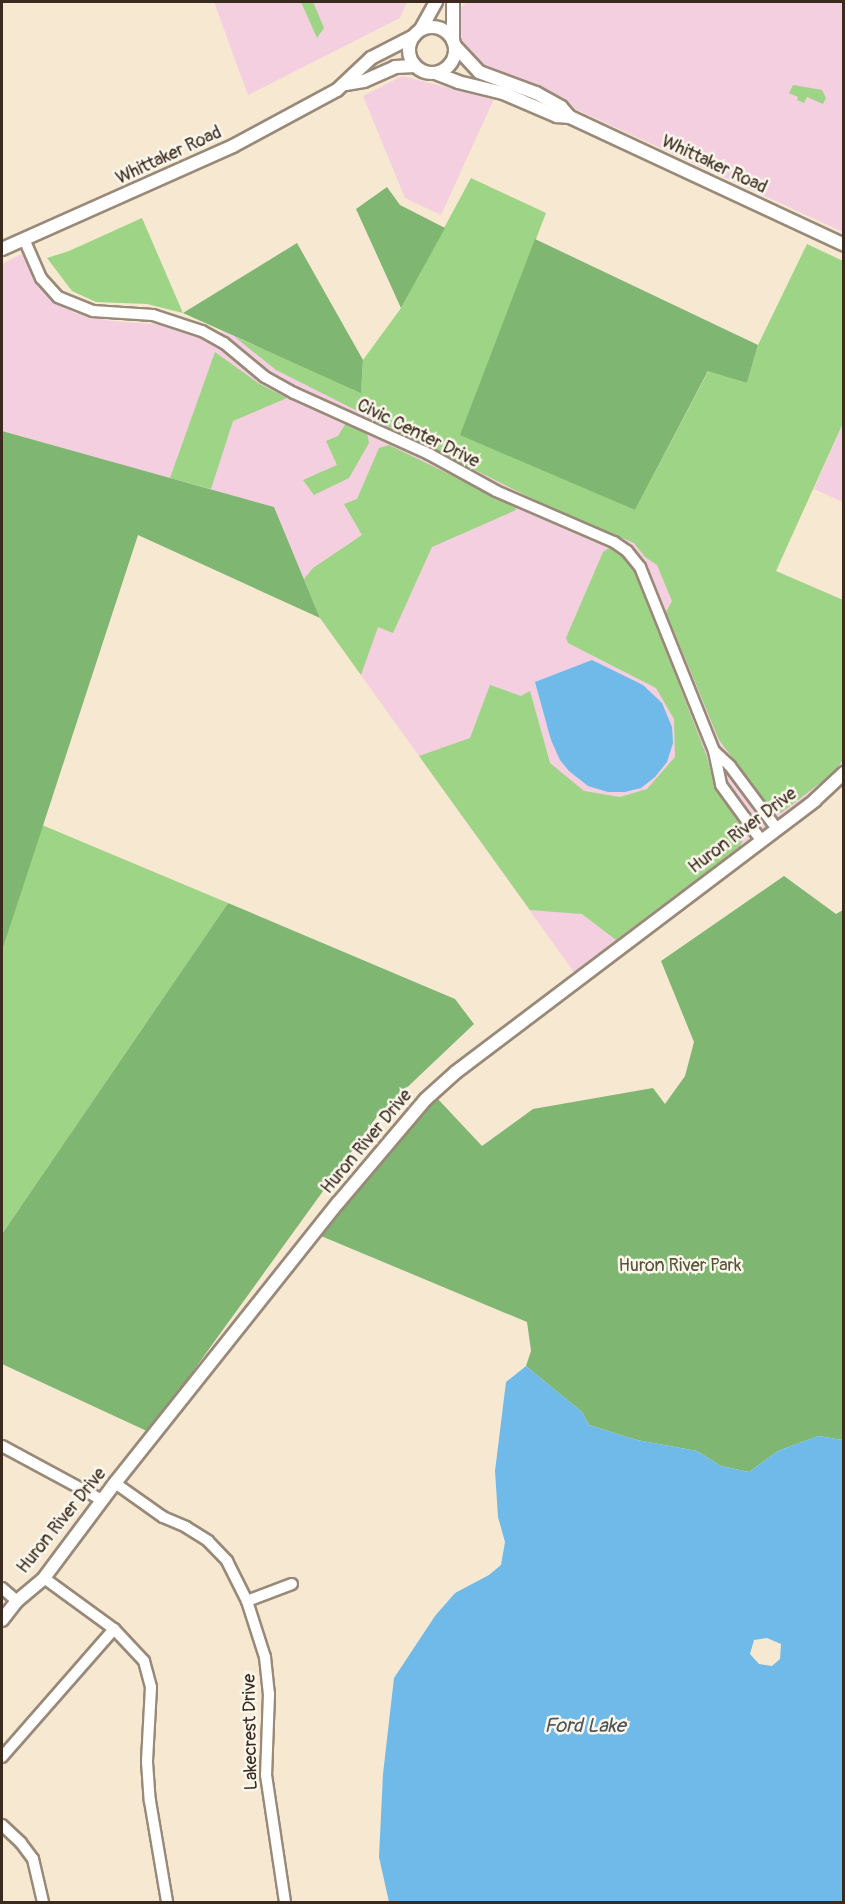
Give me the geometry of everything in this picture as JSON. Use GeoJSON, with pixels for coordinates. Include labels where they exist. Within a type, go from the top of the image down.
{"type":"FeatureCollection","features":[{"type":"Feature","properties":{"kind":"main road"},"geometry":{"type":"LineString","coordinates":[[436,2],[417,32],[409,55],[415,66],[425,73],[435,73],[447,68],[453,59],[453,2]]}},
{"type":"Feature","properties":{"kind":"main road"},"geometry":{"type":"LineString","coordinates":[[417,32],[431,27],[441,28],[450,35],[454,44]]}},
{"type":"Feature","properties":{"kind":"main road","name":"Whittaker Road"},"geometry":{"type":"LineString","coordinates":[[2,249],[233,146],[345,84],[371,58],[417,32]]}},
{"type":"Feature","properties":{"kind":"main road","name":"Whittaker Road"},"geometry":{"type":"LineString","coordinates":[[454,44],[479,72],[517,84],[550,100],[570,117],[843,245]]}},
{"type":"Feature","properties":{"kind":"main road","name":"Whittaker Road"},"geometry":{"type":"LineString","coordinates":[[345,84],[364,81],[395,67],[415,66]]}},
{"type":"Feature","properties":{"kind":"main road","name":"Whittaker Road"},"geometry":{"type":"LineString","coordinates":[[435,73],[458,82],[503,93],[557,117],[570,117]]}},
{"type":"Feature","properties":{"kind":"main road","name":"Huron River Drive"},"geometry":{"type":"LineString","coordinates":[[2,1620],[17,1601],[44,1578],[115,1483],[338,1203],[426,1099],[474,1058],[777,829],[843,773]]}},
{"type":"Feature","properties":{"kind":"street","name":"Civic Center Drive"},"geometry":{"type":"LineString","coordinates":[[24,239],[41,278],[58,297],[93,311],[153,315],[202,331],[224,343],[265,377],[294,393],[429,454],[496,491],[614,542],[627,550],[640,567],[714,751],[721,785],[761,840]]}},
{"type":"Feature","properties":{"kind":"street","name":"Civic Center Drive"},"geometry":{"type":"LineString","coordinates":[[714,751],[730,766],[777,829]]}},
{"type":"Feature","properties":{"kind":"street"},"geometry":{"type":"LineString","coordinates":[[2,1446],[102,1500]]}},
{"type":"Feature","properties":{"kind":"street","name":"Lakecrest Drive"},"geometry":{"type":"LineString","coordinates":[[115,1483],[153,1511],[208,1541],[227,1561],[247,1601],[265,1657],[269,1694],[266,1775],[285,1902]]}},
{"type":"Feature","properties":{"kind":"street"},"geometry":{"type":"LineString","coordinates":[[44,1578],[114,1629],[144,1661],[151,1687],[147,1762],[150,1801],[167,1902]]}},
{"type":"Feature","properties":{"kind":"street"},"geometry":{"type":"LineString","coordinates":[[247,1601],[292,1584]]}},
{"type":"Feature","properties":{"kind":"street"},"geometry":{"type":"LineString","coordinates":[[2,1588],[17,1601]]}},
{"type":"Feature","properties":{"kind":"street"},"geometry":{"type":"LineString","coordinates":[[2,1757],[114,1629]]}},
{"type":"Feature","properties":{"kind":"street"},"geometry":{"type":"LineString","coordinates":[[2,1825],[21,1843],[33,1859],[43,1902]]}},
{"type":"Feature","properties":{"kind":"shaded area"},"geometry":{"type":"Polygon","coordinates":[[[214,2],[407,2],[400,18],[248,95],[214,2]]]}},
{"type":"Feature","properties":{"kind":"shaded area"},"geometry":{"type":"Polygon","coordinates":[[[467,2],[843,2],[843,232],[495,72],[477,67],[462,49],[455,23],[460,9],[467,2]]]}},
{"type":"Feature","properties":{"kind":"shaded area"},"geometry":{"type":"Polygon","coordinates":[[[402,76],[494,99],[441,215],[405,198],[363,96],[402,76]]]}},
{"type":"Feature","properties":{"kind":"shaded area"},"geometry":{"type":"Polygon","coordinates":[[[22,254],[45,295],[74,313],[112,321],[169,325],[217,344],[222,331],[843,600],[843,765],[826,782],[654,915],[621,936],[576,975],[320,618],[274,507],[2,431],[2,264],[22,254]]]}},
{"type":"Feature","properties":{"kind":"shaded area"},"geometry":{"type":"Polygon","coordinates":[[[843,423],[843,502],[814,489],[843,423]]]}},
{"type":"Feature","properties":{"kind":"green space"},"geometry":{"type":"Polygon","coordinates":[[[301,2],[313,2],[324,28],[317,38],[301,2]]]}},
{"type":"Feature","properties":{"kind":"green space"},"geometry":{"type":"Polygon","coordinates":[[[793,85],[822,90],[826,98],[823,104],[807,97],[804,103],[797,100],[798,97],[789,93],[793,85]]]}},
{"type":"Feature","properties":{"kind":"green space"},"geometry":{"type":"Polygon","coordinates":[[[471,178],[546,213],[461,434],[635,510],[709,370],[747,383],[758,345],[807,244],[843,261],[843,423],[776,571],[843,600],[843,760],[832,774],[781,813],[771,809],[719,740],[666,612],[672,601],[657,565],[645,557],[634,543],[547,506],[276,370],[235,337],[361,391],[363,360],[401,308],[471,178]]]}},
{"type":"Feature","properties":{"kind":"green space"},"geometry":{"type":"Polygon","coordinates":[[[387,187],[400,205],[445,228],[401,308],[356,209],[387,187]]]}},
{"type":"Feature","properties":{"kind":"green space"},"geometry":{"type":"Polygon","coordinates":[[[142,218],[183,313],[147,304],[96,302],[72,291],[47,258],[69,251],[142,218]]]}},
{"type":"Feature","properties":{"kind":"green space"},"geometry":{"type":"Polygon","coordinates":[[[535,239],[758,345],[747,383],[708,371],[635,510],[460,435],[535,239]]]}},
{"type":"Feature","properties":{"kind":"green space"},"geometry":{"type":"Polygon","coordinates":[[[297,243],[363,360],[361,393],[183,313],[297,243]]]}},
{"type":"Feature","properties":{"kind":"green space"},"geometry":{"type":"Polygon","coordinates":[[[215,352],[258,383],[287,398],[233,421],[211,489],[170,478],[215,352]]]}},
{"type":"Feature","properties":{"kind":"green space"},"geometry":{"type":"Polygon","coordinates":[[[346,423],[367,433],[369,443],[349,478],[314,495],[303,480],[337,465],[326,441],[338,436],[346,423]]]}},
{"type":"Feature","properties":{"kind":"green space"},"geometry":{"type":"Polygon","coordinates":[[[2,431],[274,507],[320,618],[138,535],[2,951],[2,431]]]}},
{"type":"Feature","properties":{"kind":"green space"},"geometry":{"type":"Polygon","coordinates":[[[389,445],[515,506],[516,510],[432,547],[393,633],[378,627],[361,675],[320,618],[304,579],[313,568],[362,535],[344,504],[357,499],[379,448],[389,445]]]}},
{"type":"Feature","properties":{"kind":"green space"},"geometry":{"type":"Polygon","coordinates":[[[611,547],[632,563],[707,757],[716,791],[746,831],[740,847],[616,940],[582,914],[530,910],[419,756],[470,738],[490,685],[521,696],[530,691],[550,763],[584,791],[620,797],[647,789],[675,757],[674,719],[656,688],[568,643],[566,638],[603,552],[611,547]]]}},
{"type":"Feature","properties":{"kind":"green space"},"geometry":{"type":"Polygon","coordinates":[[[42,825],[228,903],[2,1234],[2,951],[42,825]]]}},
{"type":"Feature","properties":{"kind":"green space","name":"Huron River Park"},"geometry":{"type":"Polygon","coordinates":[[[784,876],[836,914],[843,910],[843,1440],[818,1436],[778,1451],[749,1472],[721,1466],[697,1451],[637,1440],[589,1425],[582,1412],[526,1366],[531,1351],[527,1322],[321,1236],[436,1097],[482,1146],[533,1109],[653,1088],[665,1104],[685,1076],[694,1042],[661,961],[784,876]]]}},
{"type":"Feature","properties":{"kind":"green space"},"geometry":{"type":"Polygon","coordinates":[[[228,903],[455,999],[474,1024],[378,1115],[149,1432],[2,1364],[2,1234],[228,903]]]}},
{"type":"Feature","properties":{"kind":"water"},"geometry":{"type":"Polygon","coordinates":[[[592,660],[643,685],[662,703],[672,727],[673,743],[667,762],[655,777],[641,788],[625,792],[608,792],[588,786],[569,771],[560,760],[551,740],[535,682],[592,660]]]}},
{"type":"Feature","properties":{"kind":"water","name":"Ford Lake"},"geometry":{"type":"Polygon","coordinates":[[[526,1366],[582,1412],[589,1425],[637,1440],[697,1451],[721,1466],[749,1472],[778,1451],[818,1436],[843,1440],[843,1902],[389,1902],[379,1857],[383,1774],[394,1678],[435,1616],[455,1593],[489,1575],[501,1565],[505,1542],[498,1517],[495,1471],[506,1382],[526,1366]],[[767,1638],[754,1640],[750,1654],[759,1664],[772,1666],[780,1659],[781,1644],[767,1638]]]}}]}
